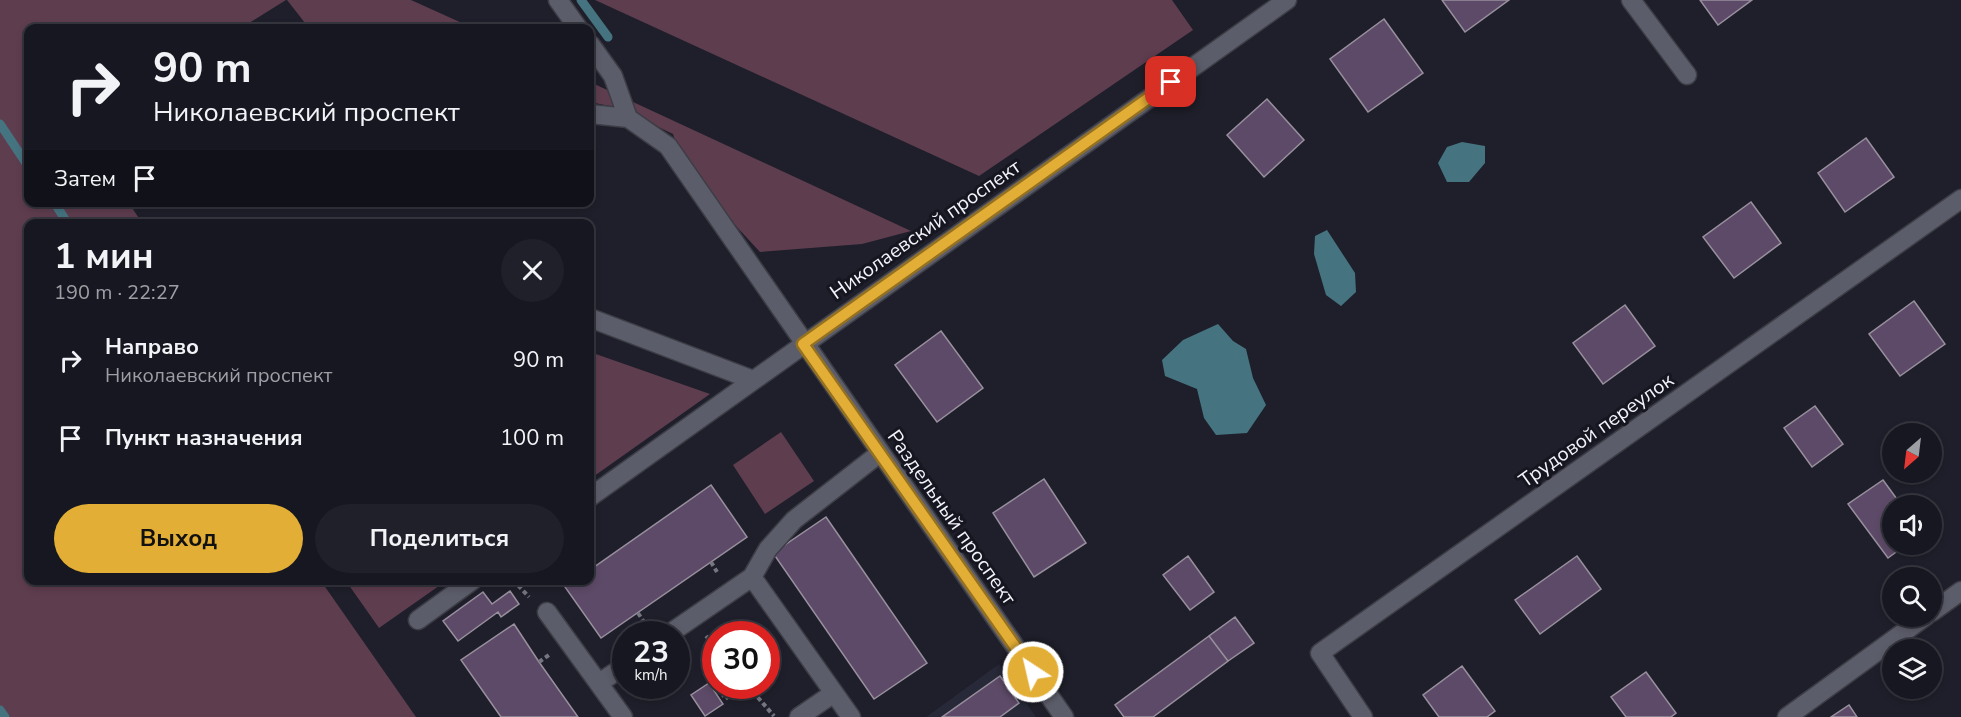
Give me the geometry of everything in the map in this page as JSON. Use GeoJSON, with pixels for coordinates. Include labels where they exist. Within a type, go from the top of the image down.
{"type":"FeatureCollection","features":[{"type":"Feature","properties":{"kind":"street"},"geometry":{"type":"LineString","coordinates":[[558,0],[575,24]]}},
{"type":"Feature","properties":{"kind":"street","name":"Николаевский проспект"},"geometry":{"type":"LineString","coordinates":[[594,494],[1287,0]]}},
{"type":"Feature","properties":{"kind":"street"},"geometry":{"type":"LineString","coordinates":[[1631,0],[1687,75]]}},
{"type":"Feature","properties":{"kind":"street"},"geometry":{"type":"LineString","coordinates":[[594,50],[613,76],[628,118],[594,114]]}},
{"type":"Feature","properties":{"kind":"street","name":"Раздельный проспект"},"geometry":{"type":"LineString","coordinates":[[628,118],[668,146],[880,453],[1056,714]]}},
{"type":"Feature","properties":{"kind":"street","name":"Трудовой переулок"},"geometry":{"type":"LineString","coordinates":[[1363,717],[1320,653],[1961,200]]}},
{"type":"Feature","properties":{"kind":"street"},"geometry":{"type":"LineString","coordinates":[[594,320],[753,380]]}},
{"type":"Feature","properties":{"kind":"street"},"geometry":{"type":"LineString","coordinates":[[688,621],[752,577],[768,549],[794,520],[880,453]]}},
{"type":"Feature","properties":{"kind":"street"},"geometry":{"type":"LineString","coordinates":[[752,577],[851,717]]}},
{"type":"Feature","properties":{"kind":"street"},"geometry":{"type":"LineString","coordinates":[[418,620],[466,585]]}},
{"type":"Feature","properties":{"kind":"street"},"geometry":{"type":"LineString","coordinates":[[1942,605],[1961,591]]}},
{"type":"Feature","properties":{"kind":"street"},"geometry":{"type":"LineString","coordinates":[[547,612],[623,717]]}},
{"type":"Feature","properties":{"kind":"street"},"geometry":{"type":"LineString","coordinates":[[1787,717],[1911,627]]}},
{"type":"Feature","properties":{"kind":"street"},"geometry":{"type":"LineString","coordinates":[[599,683],[612,674]]}},
{"type":"Feature","properties":{"kind":"street"},"geometry":{"type":"LineString","coordinates":[[800,717],[834,693]]}},
{"type":"Feature","properties":{"kind":"path"},"geometry":{"type":"LineString","coordinates":[[758,699],[774,717]]}},
{"type":"Feature","properties":{"kind":"shaded area"},"geometry":{"type":"Polygon","coordinates":[[[0,0],[286,0],[247,24],[24,24],[24,207],[132,207],[139,219],[24,219],[24,585],[324,585],[416,717],[0,717],[0,0]]]}},
{"type":"Feature","properties":{"kind":"shaded area"},"geometry":{"type":"Polygon","coordinates":[[[287,0],[411,0],[464,24],[306,24],[287,0]]]}},
{"type":"Feature","properties":{"kind":"shaded area"},"geometry":{"type":"Polygon","coordinates":[[[595,0],[1172,0],[1193,30],[979,176],[595,0]]]}},
{"type":"Feature","properties":{"kind":"shaded area"},"geometry":{"type":"Polygon","coordinates":[[[594,84],[911,231],[862,244],[760,252],[685,171],[673,134],[619,108],[594,103],[594,84]]]}},
{"type":"Feature","properties":{"kind":"shaded area"},"geometry":{"type":"Polygon","coordinates":[[[1462,142],[1485,146],[1485,163],[1469,182],[1447,182],[1438,163],[1447,147],[1462,142]]]}},
{"type":"Feature","properties":{"kind":"shaded area"},"geometry":{"type":"Polygon","coordinates":[[[1327,230],[1355,273],[1356,292],[1341,306],[1326,295],[1314,254],[1315,236],[1327,230]]]}},
{"type":"Feature","properties":{"kind":"shaded area"},"geometry":{"type":"Polygon","coordinates":[[[1218,324],[1233,341],[1246,349],[1253,378],[1266,405],[1247,433],[1216,435],[1204,418],[1197,389],[1165,376],[1162,360],[1183,340],[1218,324]]]}},
{"type":"Feature","properties":{"kind":"shaded area"},"geometry":{"type":"Polygon","coordinates":[[[594,353],[710,394],[594,476],[594,353]]]}},
{"type":"Feature","properties":{"kind":"shaded area"},"geometry":{"type":"Polygon","coordinates":[[[781,432],[814,481],[765,514],[733,465],[781,432]]]}},
{"type":"Feature","properties":{"kind":"shaded area"},"geometry":{"type":"Polygon","coordinates":[[[349,585],[440,585],[379,628],[349,585]]]}},
{"type":"Feature","properties":{"kind":"shaded area"},"geometry":{"type":"Polygon","coordinates":[[[999,664],[1036,717],[926,717],[999,664]]]}},
{"type":"Feature","properties":{"kind":"building"},"geometry":{"type":"Polygon","coordinates":[[[1442,0],[1509,0],[1465,32],[1442,0]]]}},
{"type":"Feature","properties":{"kind":"building"},"geometry":{"type":"Polygon","coordinates":[[[1700,0],[1752,0],[1718,25],[1700,0]]]}},
{"type":"Feature","properties":{"kind":"building"},"geometry":{"type":"Polygon","coordinates":[[[1384,19],[1423,73],[1368,112],[1330,59],[1384,19]]]}},
{"type":"Feature","properties":{"kind":"building"},"geometry":{"type":"Polygon","coordinates":[[[1267,99],[1304,140],[1264,177],[1227,135],[1267,99]]]}},
{"type":"Feature","properties":{"kind":"building"},"geometry":{"type":"Polygon","coordinates":[[[1866,138],[1894,177],[1845,212],[1818,173],[1866,138]]]}},
{"type":"Feature","properties":{"kind":"building"},"geometry":{"type":"Polygon","coordinates":[[[1751,202],[1781,243],[1734,278],[1703,237],[1751,202]]]}},
{"type":"Feature","properties":{"kind":"building"},"geometry":{"type":"Polygon","coordinates":[[[1914,301],[1945,344],[1900,376],[1869,334],[1914,301]]]}},
{"type":"Feature","properties":{"kind":"building"},"geometry":{"type":"Polygon","coordinates":[[[1625,305],[1655,346],[1603,384],[1573,343],[1625,305]]]}},
{"type":"Feature","properties":{"kind":"building"},"geometry":{"type":"Polygon","coordinates":[[[941,331],[983,388],[937,422],[895,365],[941,331]]]}},
{"type":"Feature","properties":{"kind":"building"},"geometry":{"type":"Polygon","coordinates":[[[1815,406],[1843,444],[1812,467],[1784,428],[1815,406]]]}},
{"type":"Feature","properties":{"kind":"building"},"geometry":{"type":"Polygon","coordinates":[[[1044,479],[1086,543],[1034,577],[993,513],[1044,479]]]}},
{"type":"Feature","properties":{"kind":"building"},"geometry":{"type":"Polygon","coordinates":[[[1882,481],[1882,483],[1885,483],[1894,495],[1882,495],[1882,550],[1848,504],[1882,481]]]}},
{"type":"Feature","properties":{"kind":"building"},"geometry":{"type":"Polygon","coordinates":[[[711,485],[747,537],[626,621],[612,621],[612,630],[601,638],[565,587],[594,585],[594,567],[711,485]]]}},
{"type":"Feature","properties":{"kind":"building"},"geometry":{"type":"Polygon","coordinates":[[[826,517],[927,663],[874,699],[773,553],[826,517]]]}},
{"type":"Feature","properties":{"kind":"building"},"geometry":{"type":"Polygon","coordinates":[[[1188,556],[1214,592],[1190,610],[1163,575],[1188,556]]]}},
{"type":"Feature","properties":{"kind":"building"},"geometry":{"type":"Polygon","coordinates":[[[1577,556],[1601,589],[1540,634],[1515,600],[1577,556]]]}},
{"type":"Feature","properties":{"kind":"building"},"geometry":{"type":"Polygon","coordinates":[[[510,591],[519,604],[501,617],[498,612],[458,641],[443,621],[483,592],[492,604],[510,591]]]}},
{"type":"Feature","properties":{"kind":"building"},"geometry":{"type":"Polygon","coordinates":[[[1235,617],[1254,643],[1228,661],[1209,636],[1235,617]]]}},
{"type":"Feature","properties":{"kind":"building"},"geometry":{"type":"Polygon","coordinates":[[[514,624],[578,717],[501,717],[461,660],[514,624]]]}},
{"type":"Feature","properties":{"kind":"building"},"geometry":{"type":"Polygon","coordinates":[[[1209,636],[1228,661],[1153,717],[1124,717],[1115,705],[1209,636]]]}},
{"type":"Feature","properties":{"kind":"building"},"geometry":{"type":"Polygon","coordinates":[[[1462,666],[1495,711],[1487,717],[1439,717],[1423,695],[1462,666]]]}},
{"type":"Feature","properties":{"kind":"building"},"geometry":{"type":"Polygon","coordinates":[[[1646,672],[1676,713],[1671,717],[1626,717],[1611,697],[1646,672]]]}},
{"type":"Feature","properties":{"kind":"building"},"geometry":{"type":"Polygon","coordinates":[[[1000,676],[1019,703],[1000,717],[942,717],[1000,676]]]}},
{"type":"Feature","properties":{"kind":"building"},"geometry":{"type":"Polygon","coordinates":[[[702,688],[702,699],[720,699],[723,704],[705,716],[691,695],[702,688]]]}},
{"type":"Feature","properties":{"kind":"building"},"geometry":{"type":"Polygon","coordinates":[[[1849,705],[1857,717],[1831,717],[1849,705]]]}},
{"type":"Feature","properties":{"kind":"waterway"},"geometry":{"type":"LineString","coordinates":[[581,0],[608,37]]}},
{"type":"Feature","properties":{"kind":"waterway"},"geometry":{"type":"LineString","coordinates":[[0,124],[24,160]]}},
{"type":"Feature","properties":{"kind":"waterway"},"geometry":{"type":"LineString","coordinates":[[57,207],[65,219]]}},
{"type":"Feature","properties":{"kind":"waterway"},"geometry":{"type":"LineString","coordinates":[[0,710],[5,717]]}},
{"type":"Feature","properties":{"kind":"route"},"geometry":{"type":"LineString","coordinates":[[1033,672],[803,344],[1171,82]]}}]}
